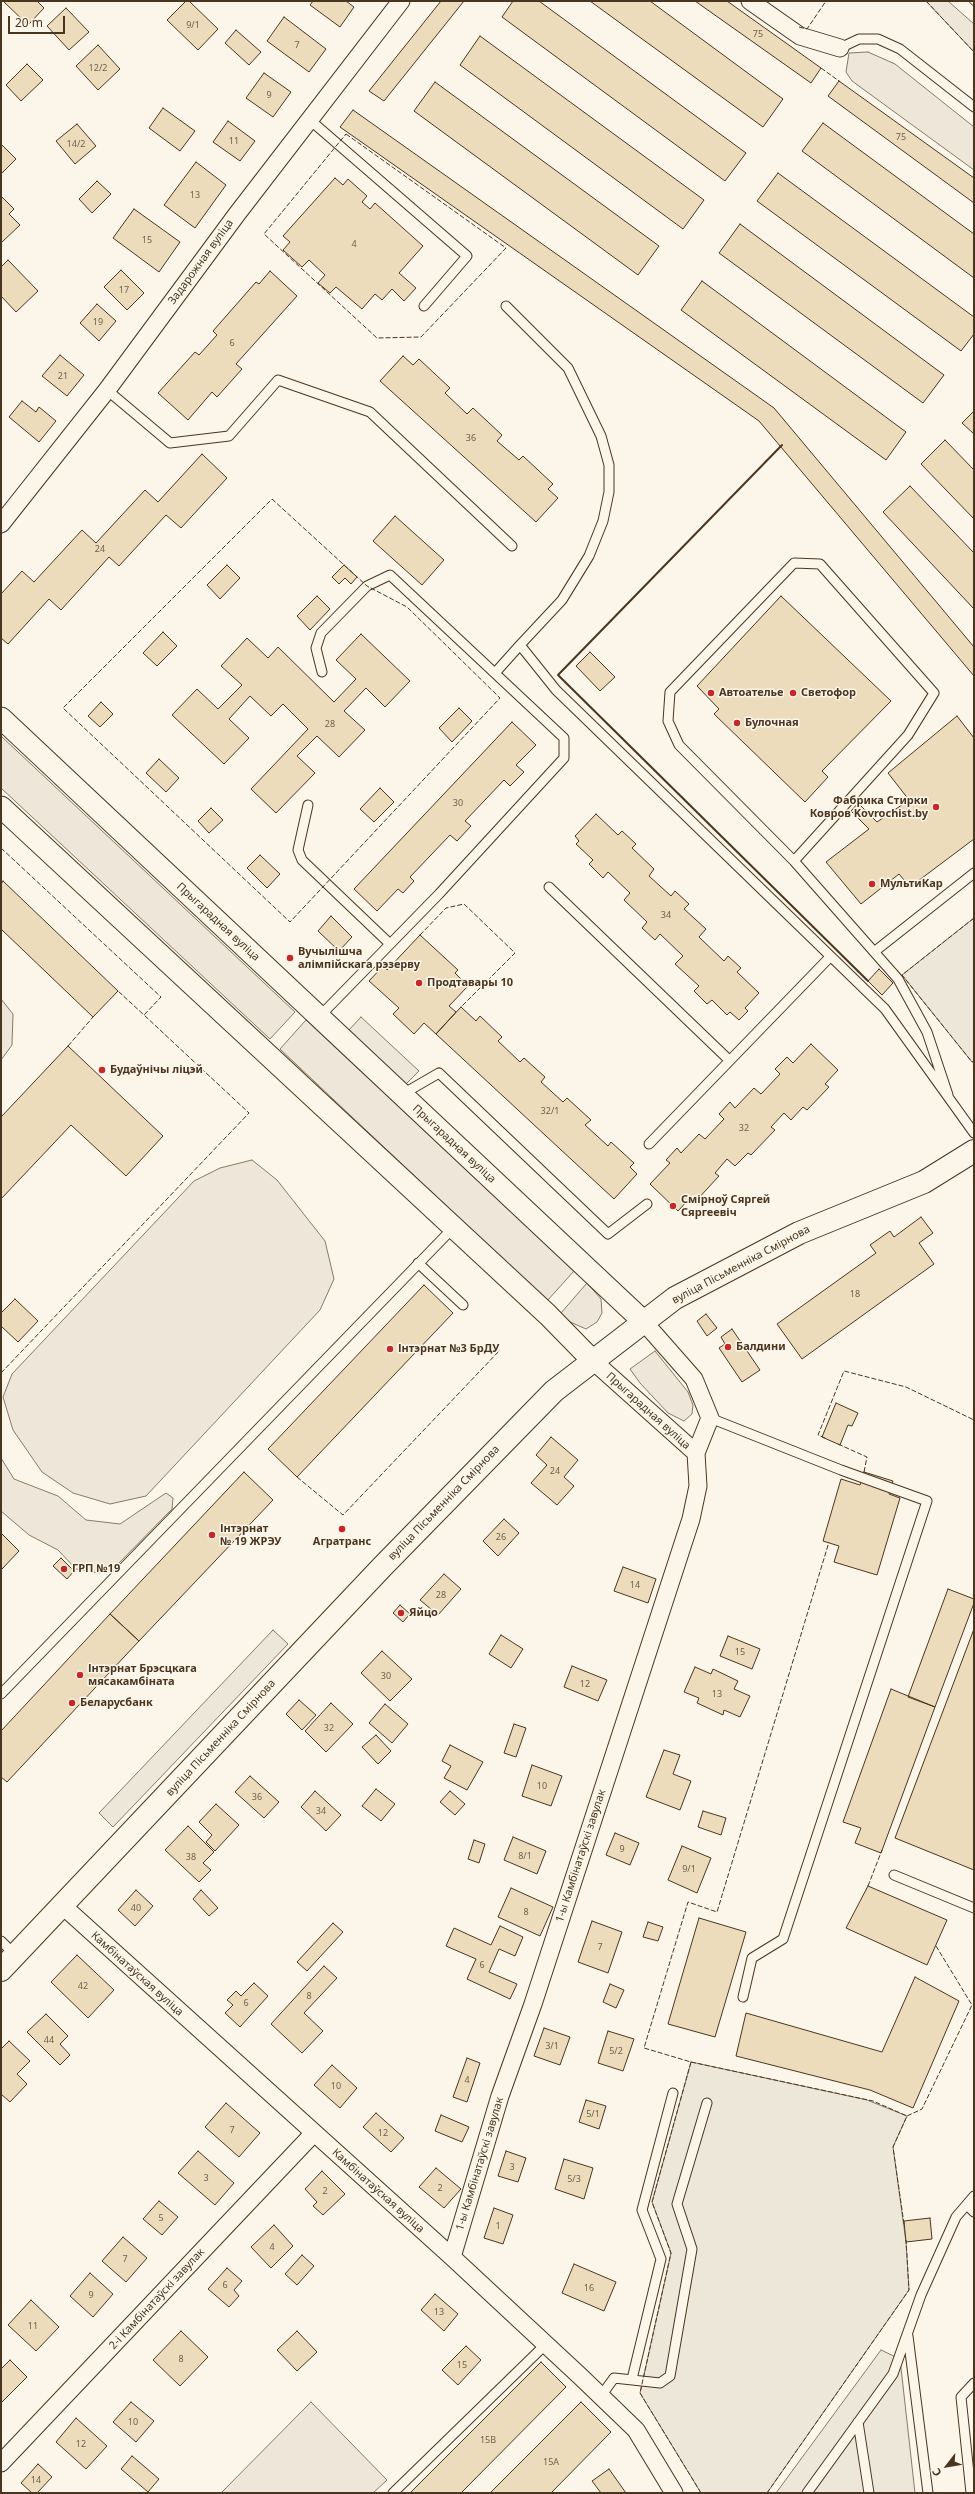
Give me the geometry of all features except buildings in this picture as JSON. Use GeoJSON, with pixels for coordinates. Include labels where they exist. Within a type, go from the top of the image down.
{"type":"FeatureCollection","features":[{"type":"Feature","properties":{"kind":"main road","name":"вуліца Пісьменніка Смірнова"},"geometry":{"type":"LineString","coordinates":[[6,1956],[63,1906],[382,1567],[554,1391],[592,1360],[674,1298],[799,1233],[924,1182],[974,1151]]}},
{"type":"Feature","properties":{"kind":"street","name":"Задарожная вуліца"},"geometry":{"type":"LineString","coordinates":[[1,524],[107,390],[237,214],[401,1]]}},
{"type":"Feature","properties":{"kind":"street"},"geometry":{"type":"LineString","coordinates":[[750,1],[800,36],[840,48]]}},
{"type":"Feature","properties":{"kind":"street","name":"Прыгарадная вуліца"},"geometry":{"type":"LineString","coordinates":[[1,718],[643,1322],[694,1379],[710,1418],[696,1453],[592,1360],[548,1315],[454,1227],[1,807]]}},
{"type":"Feature","properties":{"kind":"street","name":"1-ы Камбінатаўскі завулак"},"geometry":{"type":"LineString","coordinates":[[452,2257],[500,2096],[533,2004],[691,1519],[698,1486],[696,1453]]}},
{"type":"Feature","properties":{"kind":"street","name":"Камбінатаўская вуліца"},"geometry":{"type":"LineString","coordinates":[[63,1906],[313,2134],[452,2257],[601,2396],[636,2430],[674,2493]]}},
{"type":"Feature","properties":{"kind":"street","name":"2-і Камбінатаўскі завулак"},"geometry":{"type":"LineString","coordinates":[[1,2463],[313,2134]]}},
{"type":"Feature","properties":{"kind":"lane"},"geometry":{"type":"LineString","coordinates":[[840,48],[859,40],[878,39],[900,49],[974,107]]}},
{"type":"Feature","properties":{"kind":"lane"},"geometry":{"type":"LineString","coordinates":[[310,120],[467,256],[424,306]]}},
{"type":"Feature","properties":{"kind":"lane"},"geometry":{"type":"LineString","coordinates":[[495,673],[562,600],[589,556],[603,521],[609,492],[609,465],[601,436],[568,368],[506,306]]}},
{"type":"Feature","properties":{"kind":"lane"},"geometry":{"type":"LineString","coordinates":[[107,390],[170,443],[229,436],[278,380],[370,412],[512,546]]}},
{"type":"Feature","properties":{"kind":"lane"},"geometry":{"type":"LineString","coordinates":[[794,861],[908,735],[934,693],[820,564],[794,563],[670,692],[668,721],[679,745],[794,861],[898,979],[927,1032],[948,1095]]}},
{"type":"Feature","properties":{"kind":"lane"},"geometry":{"type":"LineString","coordinates":[[319,1017],[390,944],[564,758],[564,738],[390,575],[367,586],[321,633],[316,648],[322,672]]}},
{"type":"Feature","properties":{"kind":"lane"},"geometry":{"type":"LineString","coordinates":[[520,645],[556,690],[885,1009],[974,1133]]}},
{"type":"Feature","properties":{"kind":"lane"},"geometry":{"type":"LineString","coordinates":[[308,805],[298,850],[302,860],[390,944]]}},
{"type":"Feature","properties":{"kind":"lane"},"geometry":{"type":"LineString","coordinates":[[874,952],[974,873]]}},
{"type":"Feature","properties":{"kind":"lane"},"geometry":{"type":"LineString","coordinates":[[549,887],[729,1060]]}},
{"type":"Feature","properties":{"kind":"lane"},"geometry":{"type":"LineString","coordinates":[[649,1144],[830,957]]}},
{"type":"Feature","properties":{"kind":"lane"},"geometry":{"type":"LineString","coordinates":[[401,1094],[439,1073],[608,1234],[647,1204]]}},
{"type":"Feature","properties":{"kind":"lane"},"geometry":{"type":"LineString","coordinates":[[1,1694],[454,1227]]}},
{"type":"Feature","properties":{"kind":"lane"},"geometry":{"type":"LineString","coordinates":[[418,1263],[463,1305]]}},
{"type":"Feature","properties":{"kind":"lane"},"geometry":{"type":"LineString","coordinates":[[710,1418],[848,1473],[927,1500],[783,1939],[752,1958],[743,1997]]}},
{"type":"Feature","properties":{"kind":"lane"},"geometry":{"type":"LineString","coordinates":[[894,1875],[974,1908]]}},
{"type":"Feature","properties":{"kind":"lane"},"geometry":{"type":"LineString","coordinates":[[632,2379],[661,2259],[642,2210],[673,2093]]}},
{"type":"Feature","properties":{"kind":"lane"},"geometry":{"type":"LineString","coordinates":[[601,2396],[614,2378],[660,2383],[670,2376],[692,2249],[677,2204],[707,2102]]}},
{"type":"Feature","properties":{"kind":"lane"},"geometry":{"type":"LineString","coordinates":[[808,2493],[893,2374],[921,2295],[956,2217],[974,2196]]}},
{"type":"Feature","properties":{"kind":"lane"},"geometry":{"type":"LineString","coordinates":[[967,2205],[974,2212]]}},
{"type":"Feature","properties":{"kind":"lane"},"geometry":{"type":"LineString","coordinates":[[908,2333],[928,2493]]}},
{"type":"Feature","properties":{"kind":"lane"},"geometry":{"type":"LineString","coordinates":[[393,2493],[546,2344]]}},
{"type":"Feature","properties":{"kind":"lane"},"geometry":{"type":"LineString","coordinates":[[971,2493],[961,2397],[974,2383]]}},
{"type":"Feature","properties":{"kind":"lane"},"geometry":{"type":"LineString","coordinates":[[858,2422],[869,2493]]}},
{"type":"Feature","properties":{"kind":"shaded area"},"geometry":{"type":"Polygon","coordinates":[[[926,1],[948,1],[974,24],[974,52],[926,1]]]}},
{"type":"Feature","properties":{"kind":"shaded area"},"geometry":{"type":"Polygon","coordinates":[[[868,52],[895,64],[974,127],[974,170],[852,81],[846,72],[849,53],[868,52]]]}},
{"type":"Feature","properties":{"kind":"shaded area"},"geometry":{"type":"Polygon","coordinates":[[[1,736],[295,1012],[270,1039],[1,788],[1,736]]]}},
{"type":"Feature","properties":{"kind":"shaded area"},"geometry":{"type":"Polygon","coordinates":[[[974,918],[974,1061],[972,1062],[902,975],[974,918]]]}},
{"type":"Feature","properties":{"kind":"shaded area"},"geometry":{"type":"Polygon","coordinates":[[[1,999],[13,1014],[12,1045],[1,1060],[1,999]]]}},
{"type":"Feature","properties":{"kind":"shaded area"},"geometry":{"type":"Polygon","coordinates":[[[361,1017],[419,1071],[405,1085],[348,1031],[361,1017]]]}},
{"type":"Feature","properties":{"kind":"shaded area"},"geometry":{"type":"Polygon","coordinates":[[[306,1020],[574,1271],[547,1301],[280,1049],[306,1020]]]}},
{"type":"Feature","properties":{"kind":"shaded area"},"geometry":{"type":"Polygon","coordinates":[[[252,1160],[277,1180],[325,1241],[334,1279],[320,1310],[146,1496],[110,1504],[73,1493],[42,1472],[13,1430],[3,1397],[12,1374],[194,1181],[220,1168],[252,1160]]]}},
{"type":"Feature","properties":{"kind":"shaded area"},"geometry":{"type":"Polygon","coordinates":[[[587,1283],[601,1299],[602,1313],[597,1322],[586,1329],[568,1321],[561,1313],[587,1283]]]}},
{"type":"Feature","properties":{"kind":"shaded area"},"geometry":{"type":"Polygon","coordinates":[[[655,1351],[688,1392],[693,1405],[692,1414],[684,1421],[668,1413],[640,1383],[630,1369],[655,1351]]]}},
{"type":"Feature","properties":{"kind":"shaded area"},"geometry":{"type":"Polygon","coordinates":[[[1,1458],[14,1479],[58,1496],[86,1520],[120,1524],[166,1493],[173,1498],[172,1509],[116,1566],[99,1573],[76,1569],[58,1550],[29,1535],[1,1511],[1,1458]]]}},
{"type":"Feature","properties":{"kind":"shaded area"},"geometry":{"type":"Polygon","coordinates":[[[273,1630],[288,1644],[113,1827],[99,1813],[273,1630]]]}},
{"type":"Feature","properties":{"kind":"shaded area"},"geometry":{"type":"Polygon","coordinates":[[[691,2062],[867,2100],[907,2116],[893,2147],[906,2242],[909,2290],[767,2493],[701,2493],[640,2393],[671,2253],[652,2202],[691,2062]]]}},
{"type":"Feature","properties":{"kind":"shaded area"},"geometry":{"type":"Polygon","coordinates":[[[881,2350],[900,2359],[915,2493],[776,2493],[881,2350]]]}},
{"type":"Feature","properties":{"kind":"shaded area"},"geometry":{"type":"Polygon","coordinates":[[[311,2402],[387,2480],[373,2493],[221,2493],[311,2402]]]}},
{"type":"Feature","properties":{"kind":"railway"},"geometry":{"type":"LineString","coordinates":[[971,1],[974,4]]}},
{"type":"Feature","properties":{"kind":"fence"},"geometry":{"type":"LineString","coordinates":[[799,27],[807,29],[826,1]]}},
{"type":"Feature","properties":{"kind":"fence"},"geometry":{"type":"LineString","coordinates":[[926,1],[974,52]]}},
{"type":"Feature","properties":{"kind":"fence"},"geometry":{"type":"LineString","coordinates":[[821,68],[839,81]]}},
{"type":"Feature","properties":{"kind":"fence"},"geometry":{"type":"LineString","coordinates":[[346,134],[506,248],[421,337],[377,338],[264,234],[346,134]]}},
{"type":"Feature","properties":{"kind":"fence"},"geometry":{"type":"LineString","coordinates":[[272,499],[367,586],[407,607],[500,698],[290,922],[63,708],[272,499]]}},
{"type":"Feature","properties":{"kind":"fence"},"geometry":{"type":"LineString","coordinates":[[1,848],[161,997],[144,1015],[118,991]]}},
{"type":"Feature","properties":{"kind":"fence"},"geometry":{"type":"LineString","coordinates":[[420,935],[446,908],[464,904],[515,953],[461,1007]]}},
{"type":"Feature","properties":{"kind":"fence"},"geometry":{"type":"LineString","coordinates":[[974,918],[902,975],[972,1062],[974,1061]]}},
{"type":"Feature","properties":{"kind":"fence"},"geometry":{"type":"LineString","coordinates":[[1,1373],[249,1113],[144,1015]]}},
{"type":"Feature","properties":{"kind":"fence"},"geometry":{"type":"LineString","coordinates":[[68,1046],[93,1017]]}},
{"type":"Feature","properties":{"kind":"fence"},"geometry":{"type":"LineString","coordinates":[[297,1477],[343,1515],[500,1350]]}},
{"type":"Feature","properties":{"kind":"fence"},"geometry":{"type":"LineString","coordinates":[[825,1438],[818,1435],[844,1371],[906,1387],[974,1420]]}},
{"type":"Feature","properties":{"kind":"fence"},"geometry":{"type":"LineString","coordinates":[[838,1444],[867,1457],[864,1472]]}},
{"type":"Feature","properties":{"kind":"fence"},"geometry":{"type":"LineString","coordinates":[[701,2493],[640,2393],[671,2253],[652,2202],[691,2062],[644,2048],[688,1902],[717,1912],[829,1542]]}},
{"type":"Feature","properties":{"kind":"fence"},"geometry":{"type":"LineString","coordinates":[[868,1886],[882,1850]]}},
{"type":"Feature","properties":{"kind":"fence"},"geometry":{"type":"LineString","coordinates":[[904,2224],[893,2147],[907,2116],[922,2109],[972,2005],[936,1946]]}},
{"type":"Feature","properties":{"kind":"fence"},"geometry":{"type":"LineString","coordinates":[[691,2062],[873,2101],[907,2116]]}},
{"type":"Feature","properties":{"kind":"fence"},"geometry":{"type":"LineString","coordinates":[[767,2493],[909,2290],[906,2240]]}},
{"type":"Feature","properties":{"kind":"wall"},"geometry":{"type":"LineString","coordinates":[[782,445],[558,675],[868,981]]}},
{"type":"Feature","properties":{"kind":"place","name":"Автоателье"},"geometry":{"type":"Point","coordinates":[711,693]}},
{"type":"Feature","properties":{"kind":"place","name":"Светофор"},"geometry":{"type":"Point","coordinates":[793,693]}},
{"type":"Feature","properties":{"kind":"place","name":"Булочная"},"geometry":{"type":"Point","coordinates":[737,723]}},
{"type":"Feature","properties":{"kind":"place","name":"Фабрика Стирки Ковров Kovrochist.by"},"geometry":{"type":"Point","coordinates":[936,807]}},
{"type":"Feature","properties":{"kind":"place","name":"МультиКар"},"geometry":{"type":"Point","coordinates":[872,884]}},
{"type":"Feature","properties":{"kind":"place","name":"Вучылішча алімпійскага рэзерву"},"geometry":{"type":"Point","coordinates":[290,958]}},
{"type":"Feature","properties":{"kind":"place","name":"Продтавары 10"},"geometry":{"type":"Point","coordinates":[419,983]}},
{"type":"Feature","properties":{"kind":"place","name":"Будаўнічы ліцэй"},"geometry":{"type":"Point","coordinates":[102,1070]}},
{"type":"Feature","properties":{"kind":"place","name":"Смірноў Сяргей Сяргеевіч"},"geometry":{"type":"Point","coordinates":[673,1206]}},
{"type":"Feature","properties":{"kind":"place","name":"Балдини"},"geometry":{"type":"Point","coordinates":[728,1347]}},
{"type":"Feature","properties":{"kind":"place","name":"Інтэрнат №3 БрДУ"},"geometry":{"type":"Point","coordinates":[390,1349]}},
{"type":"Feature","properties":{"kind":"place","name":"Агратранс"},"geometry":{"type":"Point","coordinates":[342,1529]}},
{"type":"Feature","properties":{"kind":"place","name":"Інтэрнат № 19 ЖРЭУ"},"geometry":{"type":"Point","coordinates":[212,1535]}},
{"type":"Feature","properties":{"kind":"place","name":"ГРП №19"},"geometry":{"type":"Point","coordinates":[64,1569]}},
{"type":"Feature","properties":{"kind":"place","name":"Яйцо"},"geometry":{"type":"Point","coordinates":[401,1613]}},
{"type":"Feature","properties":{"kind":"place","name":"Інтэрнат Брэсцкага мясакамбіната"},"geometry":{"type":"Point","coordinates":[80,1675]}},
{"type":"Feature","properties":{"kind":"place","name":"Беларусбанк"},"geometry":{"type":"Point","coordinates":[72,1703]}}]}
